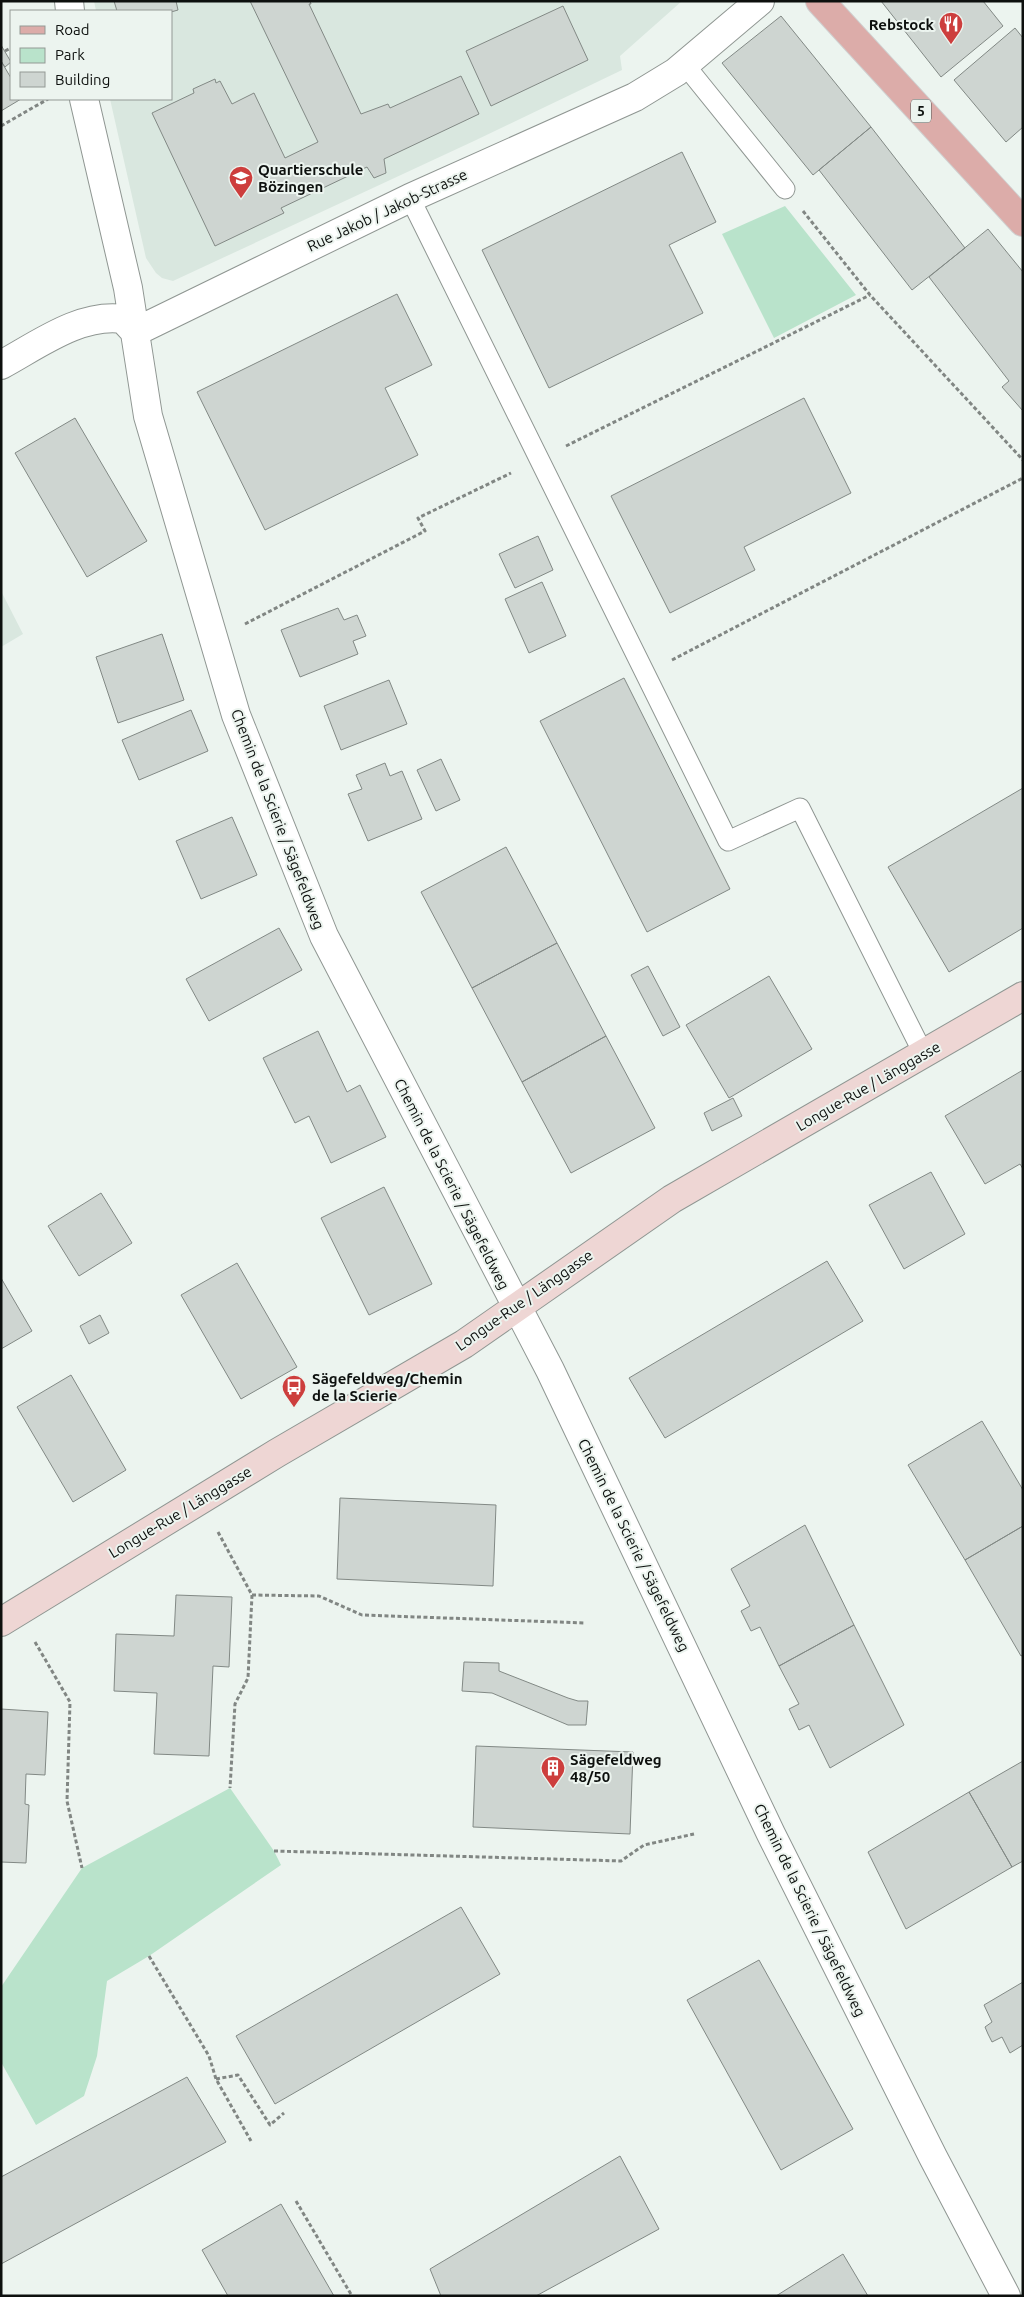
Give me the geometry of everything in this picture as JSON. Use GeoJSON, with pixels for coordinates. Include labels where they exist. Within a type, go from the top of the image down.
{"type":"FeatureCollection","features":[{"type":"Feature","properties":{"kind":"main road","name":"5"},"geometry":{"type":"LineString","coordinates":[[820,1],[1023,222]]}},
{"type":"Feature","properties":{"kind":"street","name":"Rue Jakob / Jakob-Strasse"},"geometry":{"type":"LineString","coordinates":[[135,332],[410,198],[635,97],[685,65],[760,1]]}},
{"type":"Feature","properties":{"kind":"street","name":"Chemin de la Scierie / Sägefeldweg"},"geometry":{"type":"LineString","coordinates":[[84,100],[128,288],[148,416],[236,715],[324,936],[516,1308],[550,1370],[771,1834],[933,2157],[1006,2296]]}},
{"type":"Feature","properties":{"kind":"street"},"geometry":{"type":"LineString","coordinates":[[1,364],[63,331],[96,320],[110,317],[123,319],[135,332]]}},
{"type":"Feature","properties":{"kind":"street","name":"Longue-Rue / Länggasse"},"geometry":{"type":"LineString","coordinates":[[1,1622],[277,1453],[464,1344],[672,1199],[1023,996]]}},
{"type":"Feature","properties":{"kind":"lane"},"geometry":{"type":"LineString","coordinates":[[685,65],[785,189]]}},
{"type":"Feature","properties":{"kind":"lane"},"geometry":{"type":"LineString","coordinates":[[410,198],[728,841],[800,808],[924,1053]]}},
{"type":"Feature","properties":{"kind":"path"},"geometry":{"type":"LineString","coordinates":[[5,51],[10,48]]}},
{"type":"Feature","properties":{"kind":"path"},"geometry":{"type":"LineString","coordinates":[[1,126],[45,100]]}},
{"type":"Feature","properties":{"kind":"path"},"geometry":{"type":"LineString","coordinates":[[785,189],[870,295],[1023,460]]}},
{"type":"Feature","properties":{"kind":"path"},"geometry":{"type":"LineString","coordinates":[[645,674],[1023,478]]}},
{"type":"Feature","properties":{"kind":"path"},"geometry":{"type":"LineString","coordinates":[[218,1532],[252,1595],[248,1678],[235,1704],[230,1788]]}},
{"type":"Feature","properties":{"kind":"path"},"geometry":{"type":"LineString","coordinates":[[252,1595],[319,1596],[362,1615],[585,1623]]}},
{"type":"Feature","properties":{"kind":"path"},"geometry":{"type":"LineString","coordinates":[[34,1642],[70,1702],[67,1801],[82,1868]]}},
{"type":"Feature","properties":{"kind":"path"},"geometry":{"type":"LineString","coordinates":[[274,1851],[621,1861],[644,1845],[694,1834]]}},
{"type":"Feature","properties":{"kind":"path"},"geometry":{"type":"LineString","coordinates":[[149,1956],[209,2056],[216,2080],[251,2141]]}},
{"type":"Feature","properties":{"kind":"path"},"geometry":{"type":"LineString","coordinates":[[216,2080],[238,2075],[270,2125],[284,2113]]}},
{"type":"Feature","properties":{"kind":"path"},"geometry":{"type":"LineString","coordinates":[[296,2201],[352,2296]]}},
{"type":"Feature","properties":{"kind":"shaded area","name":"Quartierschule Bözingen"},"geometry":{"type":"Polygon","coordinates":[[[94,1],[682,1],[620,56],[622,70],[173,281],[162,278],[156,273],[146,258],[110,100],[172,100],[172,10],[96,10],[94,1]]]}},
{"type":"Feature","properties":{"kind":"shaded area"},"geometry":{"type":"Polygon","coordinates":[[[1,591],[23,634],[1,647],[1,591]]]}},
{"type":"Feature","properties":{"kind":"green space"},"geometry":{"type":"Polygon","coordinates":[[[785,206],[856,295],[774,338],[722,234],[785,206]]]}},
{"type":"Feature","properties":{"kind":"green space"},"geometry":{"type":"Polygon","coordinates":[[[230,1788],[274,1851],[281,1865],[149,1956],[107,1981],[97,2056],[84,2096],[36,2125],[1,2062],[1,1987],[82,1868],[230,1788]]]}},
{"type":"Feature","properties":{"kind":"building"},"geometry":{"type":"Polygon","coordinates":[[[114,1],[176,1],[178,10],[172,12],[172,10],[117,10],[114,1]]]}},
{"type":"Feature","properties":{"kind":"building"},"geometry":{"type":"Polygon","coordinates":[[[250,1],[310,1],[311,4],[309,4],[361,114],[388,104],[390,108],[461,76],[479,114],[384,159],[386,173],[374,178],[367,167],[281,208],[284,213],[215,246],[152,113],[194,93],[193,89],[215,79],[216,83],[220,81],[232,104],[254,93],[285,158],[318,142],[250,1]]]}},
{"type":"Feature","properties":{"kind":"building"},"geometry":{"type":"Polygon","coordinates":[[[881,1],[983,1],[1003,26],[941,77],[881,1]]]}},
{"type":"Feature","properties":{"kind":"building"},"geometry":{"type":"Polygon","coordinates":[[[563,6],[588,60],[491,106],[466,51],[563,6]]]}},
{"type":"Feature","properties":{"kind":"building"},"geometry":{"type":"Polygon","coordinates":[[[781,16],[871,127],[813,175],[722,63],[781,16]]]}},
{"type":"Feature","properties":{"kind":"building"},"geometry":{"type":"Polygon","coordinates":[[[1015,28],[1023,38],[1023,127],[1006,142],[954,80],[1015,28]]]}},
{"type":"Feature","properties":{"kind":"building"},"geometry":{"type":"Polygon","coordinates":[[[1,45],[10,63],[5,67],[1,61],[1,45]]]}},
{"type":"Feature","properties":{"kind":"building"},"geometry":{"type":"Polygon","coordinates":[[[1,61],[10,76],[10,100],[19,100],[1,111],[1,61]]]}},
{"type":"Feature","properties":{"kind":"building"},"geometry":{"type":"Polygon","coordinates":[[[871,127],[965,248],[912,290],[819,170],[871,127]]]}},
{"type":"Feature","properties":{"kind":"building"},"geometry":{"type":"Polygon","coordinates":[[[682,152],[716,222],[669,245],[703,313],[549,388],[482,250],[682,152]]]}},
{"type":"Feature","properties":{"kind":"building"},"geometry":{"type":"Polygon","coordinates":[[[988,229],[1023,272],[1023,411],[1002,387],[1009,381],[929,277],[988,229]]]}},
{"type":"Feature","properties":{"kind":"building"},"geometry":{"type":"Polygon","coordinates":[[[397,294],[432,365],[385,388],[418,455],[265,530],[197,392],[397,294]]]}},
{"type":"Feature","properties":{"kind":"building"},"geometry":{"type":"Polygon","coordinates":[[[804,398],[851,493],[744,547],[755,570],[670,613],[611,496],[804,398]]]}},
{"type":"Feature","properties":{"kind":"building"},"geometry":{"type":"Polygon","coordinates":[[[75,418],[147,541],[87,577],[15,453],[75,418]]]}},
{"type":"Feature","properties":{"kind":"building"},"geometry":{"type":"Polygon","coordinates":[[[538,536],[553,570],[515,588],[499,554],[538,536]]]}},
{"type":"Feature","properties":{"kind":"building"},"geometry":{"type":"Polygon","coordinates":[[[542,582],[566,636],[529,653],[505,599],[542,582]]]}},
{"type":"Feature","properties":{"kind":"building"},"geometry":{"type":"Polygon","coordinates":[[[338,608],[344,620],[357,615],[366,636],[353,641],[358,654],[300,677],[281,630],[338,608]]]}},
{"type":"Feature","properties":{"kind":"building"},"geometry":{"type":"Polygon","coordinates":[[[162,634],[184,700],[118,723],[96,657],[162,634]]]}},
{"type":"Feature","properties":{"kind":"building"},"geometry":{"type":"Polygon","coordinates":[[[624,678],[730,889],[647,932],[540,721],[624,678]]]}},
{"type":"Feature","properties":{"kind":"building"},"geometry":{"type":"Polygon","coordinates":[[[389,680],[407,724],[341,750],[324,706],[389,680]]]}},
{"type":"Feature","properties":{"kind":"building"},"geometry":{"type":"Polygon","coordinates":[[[191,710],[208,751],[139,780],[122,740],[191,710]]]}},
{"type":"Feature","properties":{"kind":"building"},"geometry":{"type":"Polygon","coordinates":[[[441,759],[460,800],[436,811],[417,770],[441,759]]]}},
{"type":"Feature","properties":{"kind":"building"},"geometry":{"type":"Polygon","coordinates":[[[385,763],[390,776],[402,771],[422,819],[368,841],[348,794],[362,789],[356,775],[385,763]]]}},
{"type":"Feature","properties":{"kind":"building"},"geometry":{"type":"Polygon","coordinates":[[[1023,788],[1023,928],[949,972],[888,867],[1023,788]]]}},
{"type":"Feature","properties":{"kind":"building"},"geometry":{"type":"Polygon","coordinates":[[[232,817],[257,875],[201,899],[176,841],[232,817]]]}},
{"type":"Feature","properties":{"kind":"building"},"geometry":{"type":"Polygon","coordinates":[[[506,847],[557,943],[472,988],[421,892],[506,847]]]}},
{"type":"Feature","properties":{"kind":"building"},"geometry":{"type":"Polygon","coordinates":[[[279,928],[302,970],[209,1021],[186,979],[279,928]]]}},
{"type":"Feature","properties":{"kind":"building"},"geometry":{"type":"Polygon","coordinates":[[[557,943],[606,1036],[522,1082],[472,988],[557,943]]]}},
{"type":"Feature","properties":{"kind":"building"},"geometry":{"type":"Polygon","coordinates":[[[648,966],[680,1027],[663,1036],[631,975],[648,966]]]}},
{"type":"Feature","properties":{"kind":"building"},"geometry":{"type":"Polygon","coordinates":[[[769,976],[812,1049],[729,1098],[686,1025],[769,976]]]}},
{"type":"Feature","properties":{"kind":"building"},"geometry":{"type":"Polygon","coordinates":[[[318,1031],[347,1092],[360,1085],[386,1137],[331,1163],[309,1116],[295,1123],[263,1058],[318,1031]]]}},
{"type":"Feature","properties":{"kind":"building"},"geometry":{"type":"Polygon","coordinates":[[[606,1036],[655,1128],[571,1173],[522,1082],[606,1036]]]}},
{"type":"Feature","properties":{"kind":"building"},"geometry":{"type":"Polygon","coordinates":[[[1023,1070],[1023,1169],[1020,1164],[985,1184],[945,1116],[1023,1070]]]}},
{"type":"Feature","properties":{"kind":"building"},"geometry":{"type":"Polygon","coordinates":[[[733,1098],[742,1116],[712,1131],[704,1113],[733,1098]]]}},
{"type":"Feature","properties":{"kind":"building"},"geometry":{"type":"Polygon","coordinates":[[[931,1172],[965,1234],[904,1269],[869,1205],[931,1172]]]}},
{"type":"Feature","properties":{"kind":"building"},"geometry":{"type":"Polygon","coordinates":[[[384,1187],[432,1284],[369,1315],[321,1218],[384,1187]]]}},
{"type":"Feature","properties":{"kind":"building"},"geometry":{"type":"Polygon","coordinates":[[[101,1193],[132,1243],[79,1276],[48,1226],[101,1193]]]}},
{"type":"Feature","properties":{"kind":"building"},"geometry":{"type":"Polygon","coordinates":[[[827,1261],[863,1321],[665,1438],[629,1378],[827,1261]]]}},
{"type":"Feature","properties":{"kind":"building"},"geometry":{"type":"Polygon","coordinates":[[[237,1263],[297,1367],[241,1399],[181,1295],[237,1263]]]}},
{"type":"Feature","properties":{"kind":"building"},"geometry":{"type":"Polygon","coordinates":[[[1,1278],[32,1331],[1,1349],[1,1278]]]}},
{"type":"Feature","properties":{"kind":"building"},"geometry":{"type":"Polygon","coordinates":[[[100,1315],[109,1333],[89,1344],[80,1326],[100,1315]]]}},
{"type":"Feature","properties":{"kind":"building"},"geometry":{"type":"Polygon","coordinates":[[[71,1375],[126,1470],[73,1502],[17,1407],[71,1375]]]}},
{"type":"Feature","properties":{"kind":"building"},"geometry":{"type":"Polygon","coordinates":[[[982,1421],[1023,1490],[1023,1526],[965,1560],[908,1465],[982,1421]]]}},
{"type":"Feature","properties":{"kind":"building"},"geometry":{"type":"Polygon","coordinates":[[[340,1498],[496,1505],[493,1586],[337,1579],[340,1498]]]}},
{"type":"Feature","properties":{"kind":"building"},"geometry":{"type":"Polygon","coordinates":[[[805,1525],[854,1625],[779,1666],[760,1627],[751,1631],[741,1611],[750,1606],[731,1569],[805,1525]]]}},
{"type":"Feature","properties":{"kind":"building"},"geometry":{"type":"Polygon","coordinates":[[[1023,1526],[1023,1655],[1021,1656],[965,1560],[1023,1526]]]}},
{"type":"Feature","properties":{"kind":"building"},"geometry":{"type":"Polygon","coordinates":[[[176,1595],[232,1597],[229,1667],[213,1666],[209,1756],[154,1754],[157,1693],[114,1691],[116,1634],[174,1636],[176,1595]]]}},
{"type":"Feature","properties":{"kind":"building"},"geometry":{"type":"Polygon","coordinates":[[[854,1625],[904,1725],[830,1768],[809,1725],[799,1730],[789,1709],[799,1704],[779,1666],[854,1625]]]}},
{"type":"Feature","properties":{"kind":"building"},"geometry":{"type":"Polygon","coordinates":[[[464,1662],[499,1663],[499,1671],[568,1698],[588,1701],[586,1725],[568,1725],[492,1693],[462,1691],[464,1662]]]}},
{"type":"Feature","properties":{"kind":"building"},"geometry":{"type":"Polygon","coordinates":[[[1,1709],[48,1712],[45,1775],[26,1774],[25,1804],[29,1805],[26,1863],[1,1862],[1,1709]]]}},
{"type":"Feature","properties":{"kind":"building","name":"Sägefeldweg 48/50"},"geometry":{"type":"Polygon","coordinates":[[[476,1746],[633,1752],[630,1834],[473,1827],[476,1746]]]}},
{"type":"Feature","properties":{"kind":"building"},"geometry":{"type":"Polygon","coordinates":[[[1023,1761],[1023,1861],[1012,1867],[969,1792],[1023,1761]]]}},
{"type":"Feature","properties":{"kind":"building"},"geometry":{"type":"Polygon","coordinates":[[[969,1792],[1012,1867],[906,1929],[868,1852],[969,1792]]]}},
{"type":"Feature","properties":{"kind":"building"},"geometry":{"type":"Polygon","coordinates":[[[461,1907],[500,1974],[275,2104],[236,2036],[461,1907]]]}},
{"type":"Feature","properties":{"kind":"building"},"geometry":{"type":"Polygon","coordinates":[[[759,1960],[853,2129],[781,2170],[687,2000],[759,1960]]]}},
{"type":"Feature","properties":{"kind":"building"},"geometry":{"type":"Polygon","coordinates":[[[1023,1982],[1023,2045],[1010,2053],[1002,2037],[992,2042],[985,2027],[992,2022],[984,2005],[1023,1982]]]}},
{"type":"Feature","properties":{"kind":"building"},"geometry":{"type":"Polygon","coordinates":[[[187,2077],[226,2142],[1,2264],[1,2177],[187,2077]]]}},
{"type":"Feature","properties":{"kind":"building"},"geometry":{"type":"Polygon","coordinates":[[[620,2156],[659,2229],[536,2296],[441,2296],[430,2269],[620,2156]]]}},
{"type":"Feature","properties":{"kind":"building"},"geometry":{"type":"Polygon","coordinates":[[[281,2204],[334,2296],[228,2296],[202,2250],[281,2204]]]}},
{"type":"Feature","properties":{"kind":"building"},"geometry":{"type":"Polygon","coordinates":[[[843,2254],[868,2296],[776,2296],[843,2254]]]}},
{"type":"Feature","properties":{"kind":"place","name":"Rebstock"},"geometry":{"type":"Point","coordinates":[951,45]}},
{"type":"Feature","properties":{"kind":"place","name":"Quartierschule Bözingen"},"geometry":{"type":"Point","coordinates":[241,199]}},
{"type":"Feature","properties":{"kind":"place","name":"Sägefeldweg/Chemin de la Scierie"},"geometry":{"type":"Point","coordinates":[294,1408]}},
{"type":"Feature","properties":{"kind":"place","name":"Sägefeldweg 48/50"},"geometry":{"type":"Point","coordinates":[553,1789]}}]}
